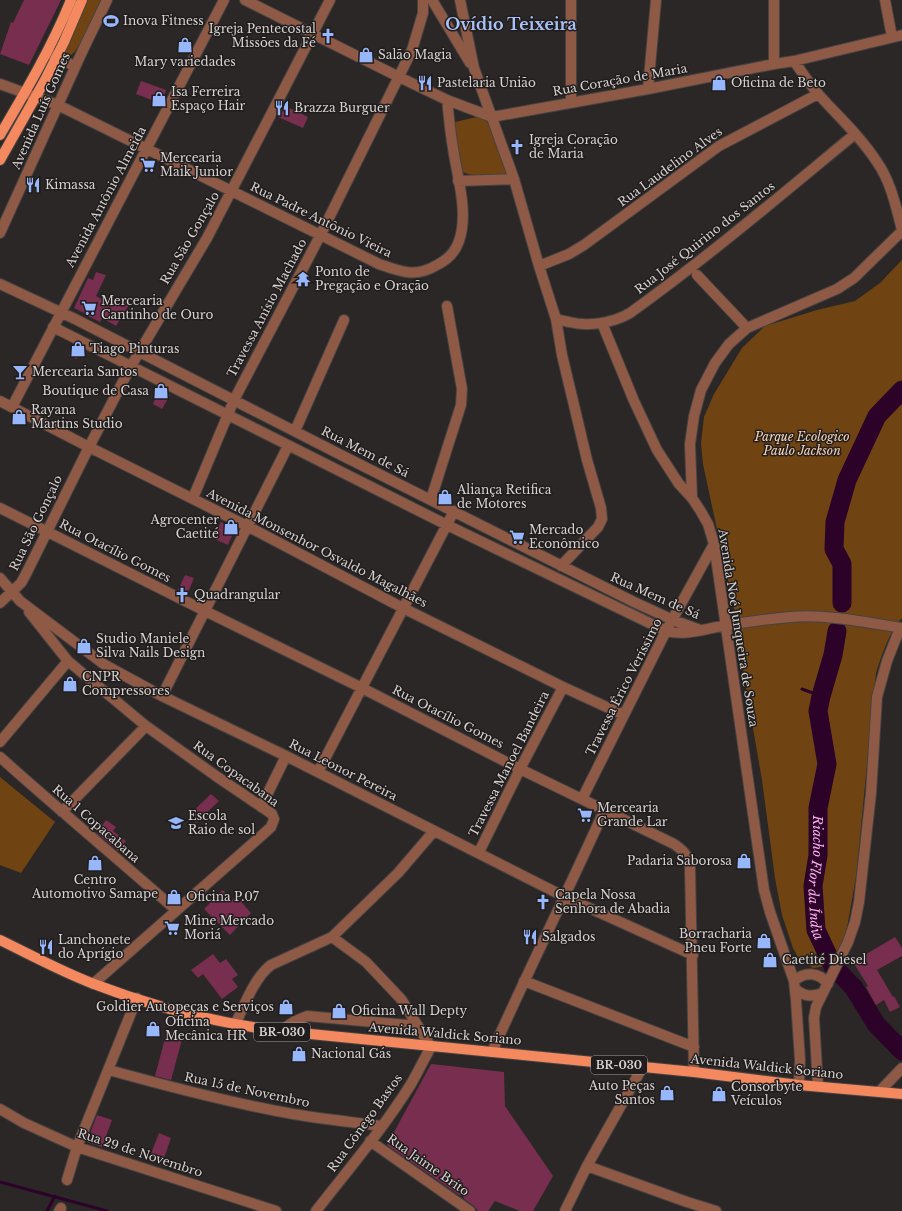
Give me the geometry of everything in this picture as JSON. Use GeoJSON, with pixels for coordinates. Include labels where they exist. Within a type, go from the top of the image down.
{"type":"FeatureCollection","features":[{"type":"Feature","properties":{"kind":"main road"},"geometry":{"type":"LineString","coordinates":[[0,135],[46,53],[72,0]]}},
{"type":"Feature","properties":{"kind":"main road"},"geometry":{"type":"LineString","coordinates":[[0,160],[37,96],[82,0]]}},
{"type":"Feature","properties":{"kind":"main road","name":"Avenida Waldick Soriano"},"geometry":{"type":"LineString","coordinates":[[0,940],[93,984],[191,1015],[235,1025],[431,1047],[694,1072],[799,1085],[902,1094]]}},
{"type":"Feature","properties":{"kind":"street","name":"Avenida Luís Gomes"},"geometry":{"type":"LineString","coordinates":[[0,233],[58,105],[108,0]]}},
{"type":"Feature","properties":{"kind":"street","name":"Avenida Antônio Almeida"},"geometry":{"type":"LineString","coordinates":[[12,407],[224,0]]}},
{"type":"Feature","properties":{"kind":"street"},"geometry":{"type":"LineString","coordinates":[[245,0],[447,100],[492,117]]}},
{"type":"Feature","properties":{"kind":"street","name":"Rua São Gonçalo"},"geometry":{"type":"LineString","coordinates":[[0,603],[12,592],[26,574],[88,447],[139,351],[207,238],[330,0]]}},
{"type":"Feature","properties":{"kind":"street","name":"Travessa Anísio Machado"},"geometry":{"type":"LineString","coordinates":[[193,498],[227,414],[321,234],[412,50],[423,13],[423,0]]}},
{"type":"Feature","properties":{"kind":"street"},"geometry":{"type":"LineString","coordinates":[[432,0],[474,68]]}},
{"type":"Feature","properties":{"kind":"street"},"geometry":{"type":"LineString","coordinates":[[460,0],[474,68],[514,178],[556,319],[564,363],[587,460],[601,508],[602,519],[598,527],[549,575]]}},
{"type":"Feature","properties":{"kind":"street"},"geometry":{"type":"LineString","coordinates":[[571,0],[571,103]]}},
{"type":"Feature","properties":{"kind":"street"},"geometry":{"type":"LineString","coordinates":[[648,89],[656,0]]}},
{"type":"Feature","properties":{"kind":"street"},"geometry":{"type":"LineString","coordinates":[[774,0],[774,64]]}},
{"type":"Feature","properties":{"kind":"street"},"geometry":{"type":"LineString","coordinates":[[885,0],[897,36]]}},
{"type":"Feature","properties":{"kind":"street","name":"Rua Coração de Maria"},"geometry":{"type":"LineString","coordinates":[[492,117],[794,61],[897,36]]}},
{"type":"Feature","properties":{"kind":"street"},"geometry":{"type":"LineString","coordinates":[[46,53],[57,56],[76,67]]}},
{"type":"Feature","properties":{"kind":"street"},"geometry":{"type":"LineString","coordinates":[[794,61],[818,94],[855,134],[878,162],[895,202],[902,230]]}},
{"type":"Feature","properties":{"kind":"street","name":"Rua Padre Antônio Vieira"},"geometry":{"type":"LineString","coordinates":[[0,84],[37,96],[58,105],[379,264],[410,273],[421,273],[445,261],[453,253],[459,242],[462,228],[462,214],[447,100]]}},
{"type":"Feature","properties":{"kind":"street","name":"Rua Laudelino Alves"},"geometry":{"type":"LineString","coordinates":[[539,266],[569,254],[584,245],[719,146],[818,94]]}},
{"type":"Feature","properties":{"kind":"street","name":"Rua José Quirino dos Santos"},"geometry":{"type":"LineString","coordinates":[[556,319],[569,322],[602,323],[622,318],[671,283],[760,213],[855,134]]}},
{"type":"Feature","properties":{"kind":"street"},"geometry":{"type":"LineString","coordinates":[[458,181],[514,178]]}},
{"type":"Feature","properties":{"kind":"street","name":"Avenida Noé Junqueira de Souza"},"geometry":{"type":"LineString","coordinates":[[799,1085],[800,1060],[794,985],[764,890],[714,544],[708,524],[692,498],[690,444],[694,416],[701,390],[714,362],[729,344],[747,328],[836,290],[854,278],[902,230]]}},
{"type":"Feature","properties":{"kind":"street"},"geometry":{"type":"LineString","coordinates":[[697,275],[747,328]]}},
{"type":"Feature","properties":{"kind":"street","name":"Rua Mem de Sá"},"geometry":{"type":"LineString","coordinates":[[0,284],[61,312],[139,351],[559,565],[672,620],[700,630]]}},
{"type":"Feature","properties":{"kind":"street"},"geometry":{"type":"LineString","coordinates":[[431,499],[461,405],[462,389],[447,306]]}},
{"type":"Feature","properties":{"kind":"street"},"geometry":{"type":"LineString","coordinates":[[295,431],[344,320]]}},
{"type":"Feature","properties":{"kind":"street"},"geometry":{"type":"LineString","coordinates":[[602,323],[634,401],[657,450],[679,484],[692,498]]}},
{"type":"Feature","properties":{"kind":"street","name":"Rua Mem de Sá"},"geometry":{"type":"LineString","coordinates":[[53,327],[447,525],[666,631],[676,634],[683,634],[700,630]]}},
{"type":"Feature","properties":{"kind":"street","name":"Avenida Monsenhor Osvaldo Magalhães"},"geometry":{"type":"LineString","coordinates":[[0,401],[88,447],[193,498],[403,608],[563,687],[624,715]]}},
{"type":"Feature","properties":{"kind":"street"},"geometry":{"type":"LineString","coordinates":[[162,696],[288,446]]}},
{"type":"Feature","properties":{"kind":"street","name":"Rua Otacílio Gomes"},"geometry":{"type":"LineString","coordinates":[[0,508],[362,688],[520,769],[674,844],[682,850],[687,855],[690,867],[693,955],[694,1072]]}},
{"type":"Feature","properties":{"kind":"street"},"geometry":{"type":"LineString","coordinates":[[318,772],[454,511]]}},
{"type":"Feature","properties":{"kind":"street","name":"Travessa Érico Veríssimo"},"geometry":{"type":"LineString","coordinates":[[582,799],[666,631],[714,544]]}},
{"type":"Feature","properties":{"kind":"street","name":"Rua Leonor Pereira"},"geometry":{"type":"LineString","coordinates":[[0,578],[20,601],[105,665],[162,696],[479,852],[565,897],[693,955]]}},
{"type":"Feature","properties":{"kind":"street","name":"Rua Copacabana"},"geometry":{"type":"LineString","coordinates":[[20,601],[68,661],[146,726],[272,814],[274,819],[271,827],[93,984]]}},
{"type":"Feature","properties":{"kind":"street"},"geometry":{"type":"LineString","coordinates":[[700,630],[800,617],[828,618],[901,628],[887,661],[877,696],[871,793],[859,902],[855,922],[848,942],[816,1007],[814,1018],[818,1086]]}},
{"type":"Feature","properties":{"kind":"street"},"geometry":{"type":"LineString","coordinates":[[0,742],[68,661]]}},
{"type":"Feature","properties":{"kind":"street","name":"Travessa Manoel Bandeira"},"geometry":{"type":"LineString","coordinates":[[479,852],[563,687]]}},
{"type":"Feature","properties":{"kind":"street"},"geometry":{"type":"LineString","coordinates":[[62,812],[146,726]]}},
{"type":"Feature","properties":{"kind":"street"},"geometry":{"type":"LineString","coordinates":[[261,807],[286,756]]}},
{"type":"Feature","properties":{"kind":"street","name":"Rua 1 Copacabana"},"geometry":{"type":"LineString","coordinates":[[0,757],[176,910]]}},
{"type":"Feature","properties":{"kind":"street"},"geometry":{"type":"LineString","coordinates":[[492,1052],[604,810]]}},
{"type":"Feature","properties":{"kind":"street"},"geometry":{"type":"LineString","coordinates":[[235,1025],[257,980],[266,968],[332,937],[398,873],[434,831]]}},
{"type":"Feature","properties":{"kind":"street"},"geometry":{"type":"LineString","coordinates":[[332,937],[366,962],[401,998],[431,1047]]}},
{"type":"Feature","properties":{"kind":"street"},"geometry":{"type":"LineString","coordinates":[[810,974],[821,977],[826,988],[815,996],[805,996],[794,985],[802,975],[810,974]]}},
{"type":"Feature","properties":{"kind":"street"},"geometry":{"type":"LineString","coordinates":[[524,981],[694,1047]]}},
{"type":"Feature","properties":{"kind":"street"},"geometry":{"type":"LineString","coordinates":[[66,1180],[77,1148],[137,998]]}},
{"type":"Feature","properties":{"kind":"street"},"geometry":{"type":"LineString","coordinates":[[280,1031],[295,1021],[307,1016],[418,1026]]}},
{"type":"Feature","properties":{"kind":"street","name":"Rua Cônego Bastos"},"geometry":{"type":"LineString","coordinates":[[316,1211],[370,1141],[410,1085],[431,1047]]}},
{"type":"Feature","properties":{"kind":"street"},"geometry":{"type":"LineString","coordinates":[[565,1211],[587,1166],[642,1068]]}},
{"type":"Feature","properties":{"kind":"street"},"geometry":{"type":"LineString","coordinates":[[879,1092],[902,1068]]}},
{"type":"Feature","properties":{"kind":"street","name":"Rua 15 de Novembro"},"geometry":{"type":"LineString","coordinates":[[109,1070],[186,1091],[251,1106],[294,1114],[381,1126]]}},
{"type":"Feature","properties":{"kind":"street","name":"Rua 29 de Novembro"},"geometry":{"type":"LineString","coordinates":[[0,1109],[24,1123],[77,1148],[276,1211]]}},
{"type":"Feature","properties":{"kind":"street","name":"Rua Jaime Brito"},"geometry":{"type":"LineString","coordinates":[[370,1141],[470,1211]]}},
{"type":"Feature","properties":{"kind":"street"},"geometry":{"type":"LineString","coordinates":[[587,1166],[716,1211]]}},
{"type":"Feature","properties":{"kind":"green space"},"geometry":{"type":"Polygon","coordinates":[[[88,0],[101,0],[82,41],[77,49],[68,57],[62,54],[88,0]]]}},
{"type":"Feature","properties":{"kind":"green space"},"geometry":{"type":"Polygon","coordinates":[[[481,116],[486,117],[508,175],[475,176],[462,172],[459,161],[455,122],[481,116]]]}},
{"type":"Feature","properties":{"kind":"green space","name":"Parque Ecologico Paulo Jackson"},"geometry":{"type":"Polygon","coordinates":[[[902,260],[902,618],[893,630],[883,651],[876,673],[856,877],[846,933],[839,955],[826,966],[813,968],[799,959],[793,948],[782,915],[775,878],[762,780],[745,682],[736,618],[703,464],[701,443],[704,417],[714,394],[742,348],[765,326],[817,310],[855,301],[880,283],[902,260]]]}},
{"type":"Feature","properties":{"kind":"green space"},"geometry":{"type":"Polygon","coordinates":[[[0,777],[55,822],[21,873],[0,865],[0,777]]]}},
{"type":"Feature","properties":{"kind":"building"},"geometry":{"type":"Polygon","coordinates":[[[24,0],[61,0],[29,65],[0,54],[11,22],[13,23],[24,0]]]}},
{"type":"Feature","properties":{"kind":"building"},"geometry":{"type":"Polygon","coordinates":[[[141,81],[166,90],[164,97],[157,102],[136,94],[141,81]]]}},
{"type":"Feature","properties":{"kind":"building"},"geometry":{"type":"Polygon","coordinates":[[[283,105],[308,117],[303,128],[278,117],[283,105]]]}},
{"type":"Feature","properties":{"kind":"building"},"geometry":{"type":"Polygon","coordinates":[[[96,272],[106,275],[96,296],[114,306],[120,297],[130,303],[116,326],[102,318],[100,322],[74,308],[88,278],[93,280],[96,272]]]}},
{"type":"Feature","properties":{"kind":"building"},"geometry":{"type":"Polygon","coordinates":[[[74,346],[82,349],[77,359],[69,356],[74,346]]]}},
{"type":"Feature","properties":{"kind":"building"},"geometry":{"type":"Polygon","coordinates":[[[159,389],[170,395],[162,409],[153,404],[159,389]]]}},
{"type":"Feature","properties":{"kind":"building"},"geometry":{"type":"Polygon","coordinates":[[[221,522],[235,529],[228,545],[212,538],[221,522]]]}},
{"type":"Feature","properties":{"kind":"building"},"geometry":{"type":"Polygon","coordinates":[[[185,575],[194,578],[187,595],[178,590],[185,575]]]}},
{"type":"Feature","properties":{"kind":"building"},"geometry":{"type":"Polygon","coordinates":[[[211,794],[219,801],[196,823],[189,815],[211,794]]]}},
{"type":"Feature","properties":{"kind":"building"},"geometry":{"type":"Polygon","coordinates":[[[106,820],[116,827],[113,831],[126,841],[118,851],[97,833],[106,820]]]}},
{"type":"Feature","properties":{"kind":"building"},"geometry":{"type":"Polygon","coordinates":[[[223,890],[231,900],[237,897],[251,913],[230,935],[204,909],[217,894],[223,890]]]}},
{"type":"Feature","properties":{"kind":"building"},"geometry":{"type":"Polygon","coordinates":[[[895,937],[902,948],[902,956],[877,970],[900,1007],[890,1012],[884,1000],[876,1005],[866,987],[868,986],[853,962],[895,937]]]}},
{"type":"Feature","properties":{"kind":"building"},"geometry":{"type":"Polygon","coordinates":[[[213,954],[220,963],[226,959],[238,975],[232,979],[238,987],[222,999],[203,974],[198,978],[191,970],[213,954]]]}},
{"type":"Feature","properties":{"kind":"building"},"geometry":{"type":"Polygon","coordinates":[[[167,1031],[183,1036],[171,1080],[155,1076],[167,1031]]]}},
{"type":"Feature","properties":{"kind":"building"},"geometry":{"type":"Polygon","coordinates":[[[431,1064],[504,1072],[505,1106],[553,1176],[533,1211],[520,1211],[495,1201],[488,1211],[478,1211],[464,1199],[463,1194],[459,1195],[387,1145],[431,1064]]]}},
{"type":"Feature","properties":{"kind":"building"},"geometry":{"type":"Polygon","coordinates":[[[97,1115],[112,1120],[102,1147],[87,1142],[97,1115]]]}},
{"type":"Feature","properties":{"kind":"building"},"geometry":{"type":"Polygon","coordinates":[[[159,1133],[171,1138],[163,1161],[150,1156],[159,1133]]]}},
{"type":"Feature","properties":{"kind":"waterway","name":"Riacho Flor da Índia"},"geometry":{"type":"LineString","coordinates":[[842,603],[842,564],[834,549],[835,522],[847,480],[877,416],[902,390]]}},
{"type":"Feature","properties":{"kind":"waterway","name":"Riacho Flor da Índia"},"geometry":{"type":"LineString","coordinates":[[837,631],[833,655],[818,711],[827,764],[818,808],[818,855],[813,886],[816,930],[833,966],[854,988],[876,1024],[902,1051]]}},
{"type":"Feature","properties":{"kind":"waterway"},"geometry":{"type":"LineString","coordinates":[[802,689],[821,696]]}},
{"type":"Feature","properties":{"kind":"waterway"},"geometry":{"type":"LineString","coordinates":[[0,1182],[107,1211]]}},
{"type":"Feature","properties":{"kind":"waterway"},"geometry":{"type":"LineString","coordinates":[[47,1211],[55,1196]]}},
{"type":"Feature","properties":{"kind":"place","name":"Inova Fitness"},"geometry":{"type":"Point","coordinates":[111,21]}},
{"type":"Feature","properties":{"kind":"place","name":"Igreja Pentecostal Missões da Fé"},"geometry":{"type":"Point","coordinates":[328,36]}},
{"type":"Feature","properties":{"kind":"place","name":"Mary variedades"},"geometry":{"type":"Point","coordinates":[185,45]}},
{"type":"Feature","properties":{"kind":"place","name":"Salão Magia"},"geometry":{"type":"Point","coordinates":[366,55]}},
{"type":"Feature","properties":{"kind":"place","name":"Pastelaria União"},"geometry":{"type":"Point","coordinates":[425,83]}},
{"type":"Feature","properties":{"kind":"place","name":"Oficina de Beto"},"geometry":{"type":"Point","coordinates":[719,83]}},
{"type":"Feature","properties":{"kind":"place","name":"Isa Ferreira Espaço Hair"},"geometry":{"type":"Point","coordinates":[159,99]}},
{"type":"Feature","properties":{"kind":"place","name":"Brazza Burguer"},"geometry":{"type":"Point","coordinates":[282,108]}},
{"type":"Feature","properties":{"kind":"place","name":"Igreja Coração de Maria"},"geometry":{"type":"Point","coordinates":[517,147]}},
{"type":"Feature","properties":{"kind":"place","name":"Mercearia Maik Junior"},"geometry":{"type":"Point","coordinates":[148,165]}},
{"type":"Feature","properties":{"kind":"place","name":"Kimassa"},"geometry":{"type":"Point","coordinates":[33,185]}},
{"type":"Feature","properties":{"kind":"place","name":"Ponto de Pregação e Oração"},"geometry":{"type":"Point","coordinates":[303,279]}},
{"type":"Feature","properties":{"kind":"place","name":"Mercearia Cantinho de Ouro"},"geometry":{"type":"Point","coordinates":[89,308]}},
{"type":"Feature","properties":{"kind":"place","name":"Tiago Pinturas"},"geometry":{"type":"Point","coordinates":[78,349]}},
{"type":"Feature","properties":{"kind":"place","name":"Mercearia Santos"},"geometry":{"type":"Point","coordinates":[20,372]}},
{"type":"Feature","properties":{"kind":"place","name":"Boutique de Casa"},"geometry":{"type":"Point","coordinates":[161,391]}},
{"type":"Feature","properties":{"kind":"place","name":"Rayana Martins Studio"},"geometry":{"type":"Point","coordinates":[19,417]}},
{"type":"Feature","properties":{"kind":"place","name":"Aliança Retifica de Motores"},"geometry":{"type":"Point","coordinates":[445,497]}},
{"type":"Feature","properties":{"kind":"place","name":"Agrocenter Caetité"},"geometry":{"type":"Point","coordinates":[231,527]}},
{"type":"Feature","properties":{"kind":"place","name":"Mercado Econômico"},"geometry":{"type":"Point","coordinates":[517,537]}},
{"type":"Feature","properties":{"kind":"place","name":"Quadrangular"},"geometry":{"type":"Point","coordinates":[182,595]}},
{"type":"Feature","properties":{"kind":"place","name":"Studio Maniele Silva Nails Design"},"geometry":{"type":"Point","coordinates":[84,646]}},
{"type":"Feature","properties":{"kind":"place","name":"CNPR Compressores"},"geometry":{"type":"Point","coordinates":[70,684]}},
{"type":"Feature","properties":{"kind":"place","name":"Mercearia Grande Lar"},"geometry":{"type":"Point","coordinates":[585,815]}},
{"type":"Feature","properties":{"kind":"place","name":"Escola Raio de sol"},"geometry":{"type":"Point","coordinates":[176,823]}},
{"type":"Feature","properties":{"kind":"place","name":"Padaria Saborosa"},"geometry":{"type":"Point","coordinates":[744,861]}},
{"type":"Feature","properties":{"kind":"place","name":"Centro Automotivo Samape"},"geometry":{"type":"Point","coordinates":[95,863]}},
{"type":"Feature","properties":{"kind":"place","name":"Oficina P.07"},"geometry":{"type":"Point","coordinates":[174,897]}},
{"type":"Feature","properties":{"kind":"place","name":"Capela Nossa Senhora de Abadia"},"geometry":{"type":"Point","coordinates":[543,902]}},
{"type":"Feature","properties":{"kind":"place","name":"Mine Mercado Moriá"},"geometry":{"type":"Point","coordinates":[172,928]}},
{"type":"Feature","properties":{"kind":"place","name":"Salgados"},"geometry":{"type":"Point","coordinates":[530,937]}},
{"type":"Feature","properties":{"kind":"place","name":"Borracharia Pneu Forte"},"geometry":{"type":"Point","coordinates":[764,941]}},
{"type":"Feature","properties":{"kind":"place","name":"Lanchonete do Aprígio"},"geometry":{"type":"Point","coordinates":[46,947]}},
{"type":"Feature","properties":{"kind":"place","name":"Caetité Diesel"},"geometry":{"type":"Point","coordinates":[770,960]}},
{"type":"Feature","properties":{"kind":"place","name":"Goldier Autopeças e Serviços"},"geometry":{"type":"Point","coordinates":[286,1007]}},
{"type":"Feature","properties":{"kind":"place","name":"Oficina Wall Depty"},"geometry":{"type":"Point","coordinates":[339,1011]}},
{"type":"Feature","properties":{"kind":"place","name":"Oficina Mecânica HR"},"geometry":{"type":"Point","coordinates":[153,1029]}},
{"type":"Feature","properties":{"kind":"place","name":"Nacional Gás"},"geometry":{"type":"Point","coordinates":[299,1054]}},
{"type":"Feature","properties":{"kind":"place","name":"Auto Peças Santos"},"geometry":{"type":"Point","coordinates":[667,1093]}},
{"type":"Feature","properties":{"kind":"place","name":"Consorbyte Veículos"},"geometry":{"type":"Point","coordinates":[719,1094]}},
{"type":"Feature","properties":{"kind":"district","name":"Ovídio Teixeira"},"geometry":{"type":"Point","coordinates":[511,24]}}]}
